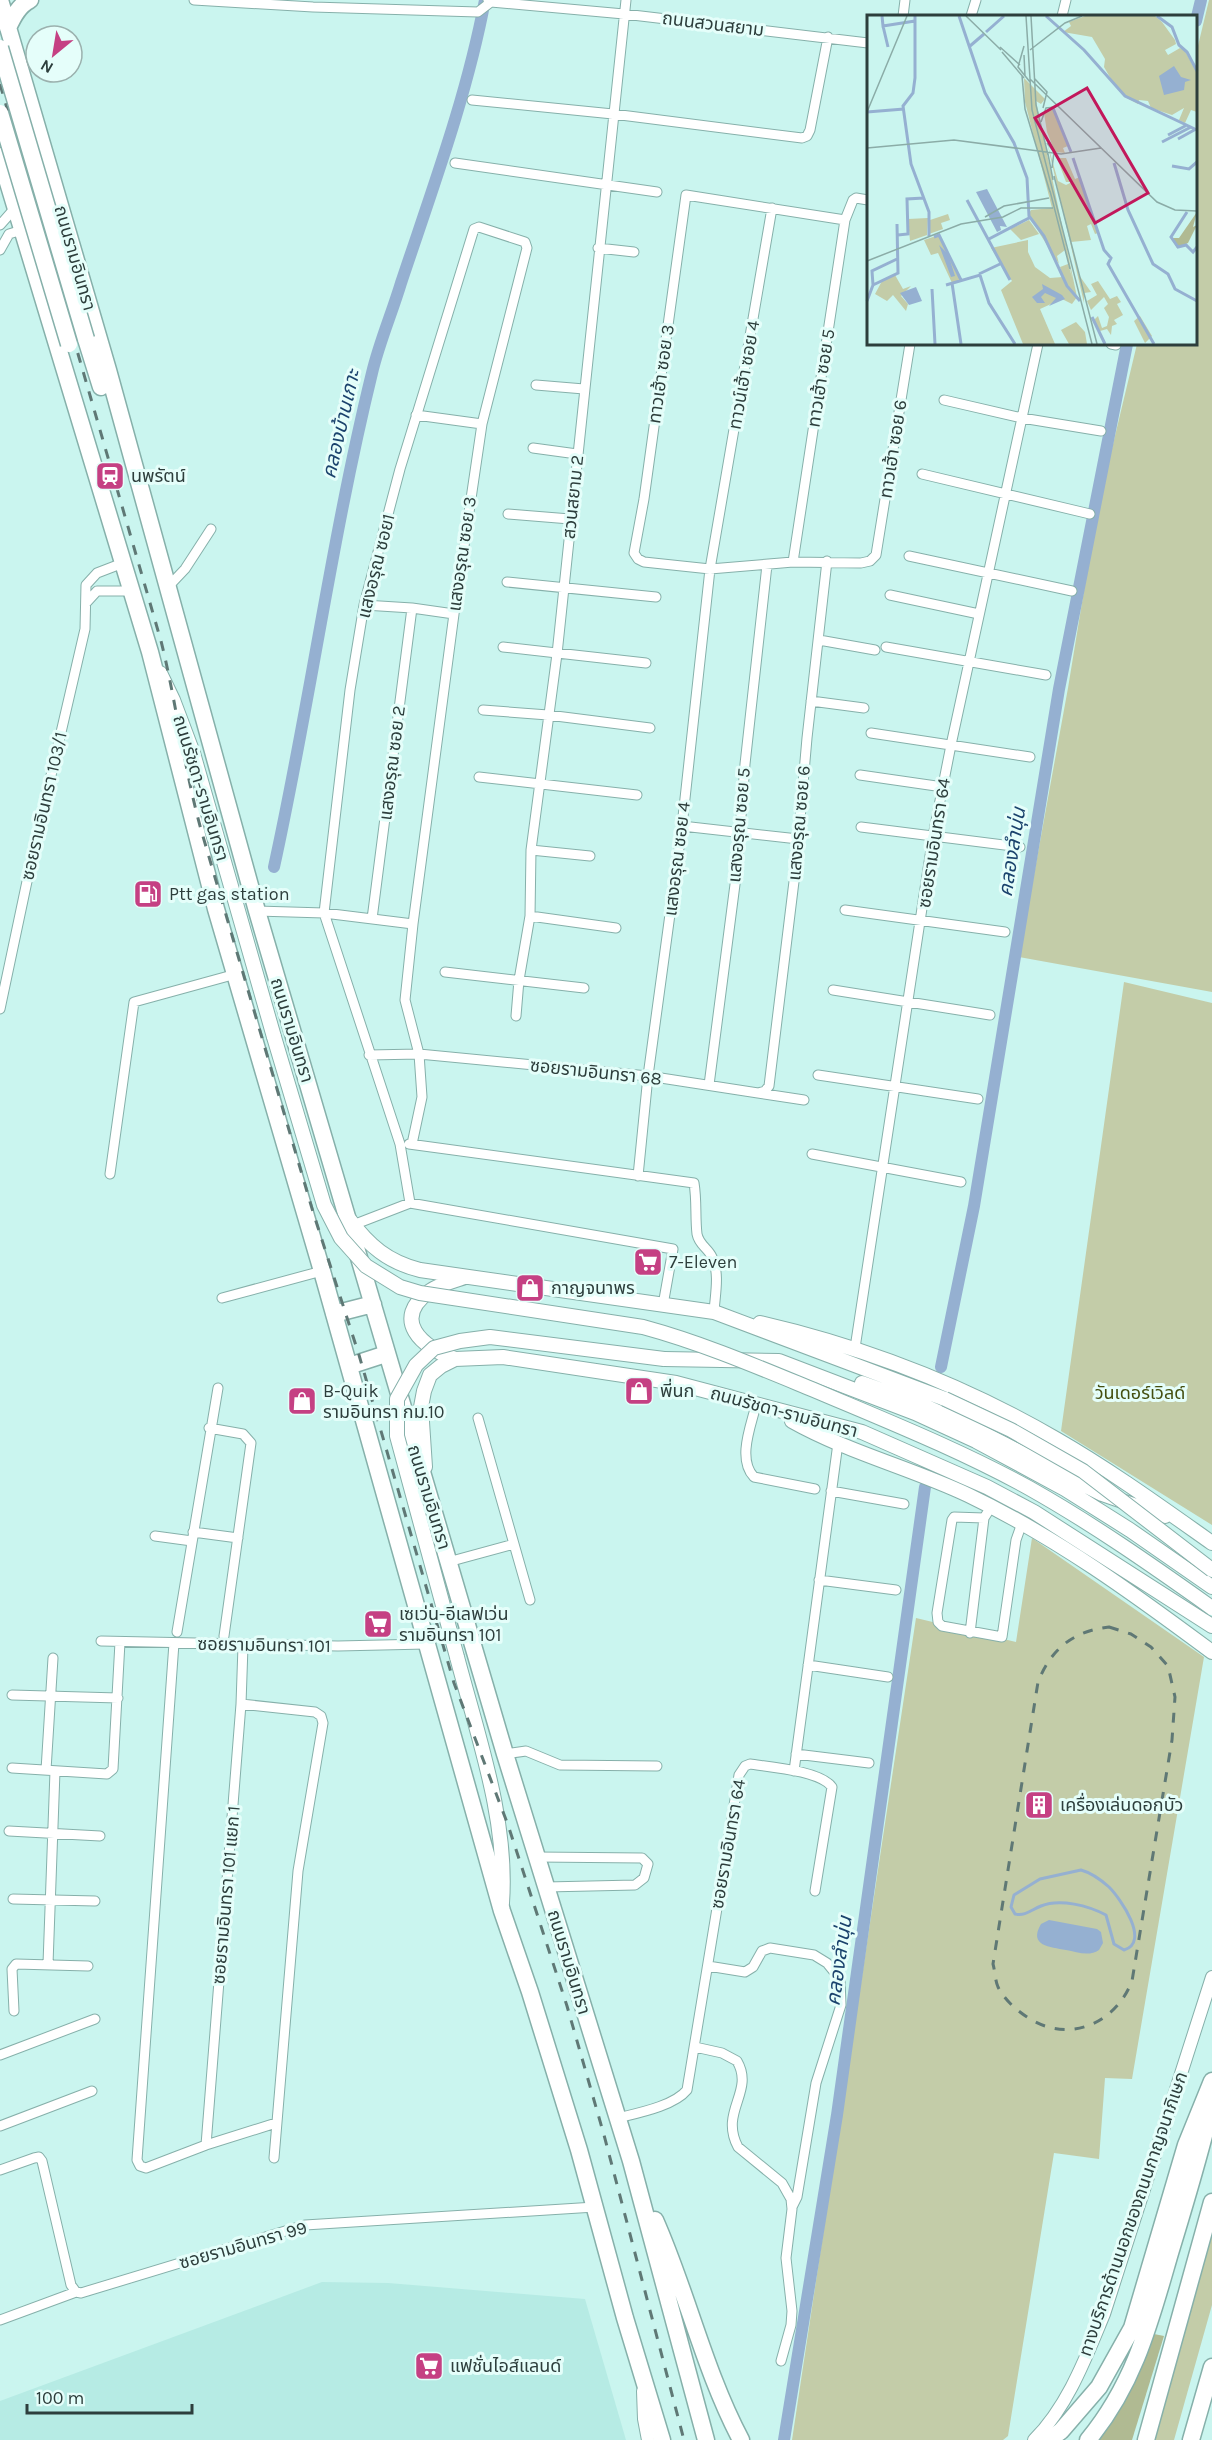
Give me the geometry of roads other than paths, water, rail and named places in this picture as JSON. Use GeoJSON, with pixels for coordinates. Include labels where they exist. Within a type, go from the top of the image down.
{"type":"FeatureCollection","features":[{"type":"Feature","properties":{"kind":"highway","name":"ถนนรามอินทรา"},"geometry":{"type":"LineString","coordinates":[[0,0],[108,370],[257,911],[350,1220],[386,1354],[505,1754],[631,2161],[706,2440]]}},
{"type":"Feature","properties":{"kind":"highway"},"geometry":{"type":"LineString","coordinates":[[8,28],[17,11],[30,0]]}},
{"type":"Feature","properties":{"kind":"highway","name":"ถนนรามอินทรา"},"geometry":{"type":"LineString","coordinates":[[0,48],[87,339],[147,518]]}},
{"type":"Feature","properties":{"kind":"highway","name":"ถนนรามอินทรา"},"geometry":{"type":"LineString","coordinates":[[0,113],[98,444],[113,528]]}},
{"type":"Feature","properties":{"kind":"highway"},"geometry":{"type":"LineString","coordinates":[[0,129],[36,120]]}},
{"type":"Feature","properties":{"kind":"highway","name":"ถนนรามอินทรา"},"geometry":{"type":"LineString","coordinates":[[0,156],[150,652],[190,813],[502,1911],[530,1992],[596,2207],[642,2376],[662,2440]]}},
{"type":"Feature","properties":{"kind":"highway"},"geometry":{"type":"LineString","coordinates":[[297,1186],[323,1195],[334,1191],[339,1185]]}},
{"type":"Feature","properties":{"kind":"highway"},"geometry":{"type":"LineString","coordinates":[[334,1314],[373,1304]]}},
{"type":"Feature","properties":{"kind":"highway"},"geometry":{"type":"LineString","coordinates":[[349,1366],[386,1354]]}},
{"type":"Feature","properties":{"kind":"highway"},"geometry":{"type":"LineString","coordinates":[[1049,2440],[1061,2431],[1099,2387],[1132,2328],[1186,2145],[1212,2081]]}},
{"type":"Feature","properties":{"kind":"highway"},"geometry":{"type":"LineString","coordinates":[[1088,2440],[1120,2396],[1142,2348],[1201,2151],[1212,2104]]}},
{"type":"Feature","properties":{"kind":"highway"},"geometry":{"type":"LineString","coordinates":[[631,2161],[669,2253],[727,2413],[741,2440]]}},
{"type":"Feature","properties":{"kind":"highway"},"geometry":{"type":"LineString","coordinates":[[1146,2440],[1212,2202]]}},
{"type":"Feature","properties":{"kind":"highway"},"geometry":{"type":"LineString","coordinates":[[1191,2440],[1212,2367]]}},
{"type":"Feature","properties":{"kind":"highway"},"geometry":{"type":"LineString","coordinates":[[698,2408],[712,2440]]}},
{"type":"Feature","properties":{"kind":"main road"},"geometry":{"type":"LineString","coordinates":[[0,0],[6,0]]}},
{"type":"Feature","properties":{"kind":"main road","name":"ถนนรัชดา-รามอินทรา"},"geometry":{"type":"LineString","coordinates":[[150,652],[173,700],[193,753],[273,1037],[317,1183],[332,1222],[352,1252],[383,1277],[400,1287],[443,1298],[644,1327],[675,1335],[734,1357],[945,1447],[1029,1488],[1095,1528],[1212,1608]]}},
{"type":"Feature","properties":{"kind":"main road"},"geometry":{"type":"LineString","coordinates":[[350,1220],[379,1253],[391,1260],[420,1270],[714,1312],[816,1336],[855,1348],[940,1380],[1022,1420],[1092,1460],[1212,1543]]}},
{"type":"Feature","properties":{"kind":"main road"},"geometry":{"type":"LineString","coordinates":[[455,1359],[437,1353],[426,1346],[418,1337],[411,1321],[415,1305],[431,1290],[465,1277]]}},
{"type":"Feature","properties":{"kind":"main road"},"geometry":{"type":"LineString","coordinates":[[714,1312],[945,1399],[1011,1430],[1083,1471],[1212,1570]]}},
{"type":"Feature","properties":{"kind":"main road","name":"ถนนรัชดา-รามอินทรา"},"geometry":{"type":"LineString","coordinates":[[502,1911],[504,1879],[500,1834],[457,1657],[397,1436],[397,1400],[416,1365],[434,1348],[489,1337],[664,1359],[779,1361],[915,1413],[1009,1458],[1088,1503],[1212,1587]]}},
{"type":"Feature","properties":{"kind":"main road","name":"ถนนรัชดา-รามอินทรา"},"geometry":{"type":"LineString","coordinates":[[455,1359],[503,1357],[676,1383],[775,1411],[862,1432],[987,1487],[1034,1512],[1212,1626]]}},
{"type":"Feature","properties":{"kind":"main road"},"geometry":{"type":"LineString","coordinates":[[427,1490],[421,1407],[424,1391],[430,1376],[441,1366],[455,1359]]}},
{"type":"Feature","properties":{"kind":"main road"},"geometry":{"type":"LineString","coordinates":[[779,1361],[832,1373],[913,1401],[991,1436],[1087,1487],[1162,1515],[1195,1531]]}},
{"type":"Feature","properties":{"kind":"main road"},"geometry":{"type":"LineString","coordinates":[[775,1411],[838,1443],[912,1470],[988,1513],[1022,1523],[1091,1565],[1211,1651]]}},
{"type":"Feature","properties":{"kind":"main road","name":"ทางบริการด้านนอกของถนนกาญจนาภิเษก"},"geometry":{"type":"LineString","coordinates":[[1034,2440],[1066,2396],[1085,2360],[1104,2314],[1212,1977]]}},
{"type":"Feature","properties":{"kind":"main road"},"geometry":{"type":"LineString","coordinates":[[642,2376],[644,2419],[648,2440]]}},
{"type":"Feature","properties":{"kind":"street","name":"ถนนสวนสยาม"},"geometry":{"type":"LineString","coordinates":[[194,0],[478,12],[490,2],[624,14],[867,43]]}},
{"type":"Feature","properties":{"kind":"street","name":"สวนสยาม 2"},"geometry":{"type":"LineString","coordinates":[[516,1016],[519,980],[530,916],[531,850],[557,654],[604,185],[626,0]]}},
{"type":"Feature","properties":{"kind":"street"},"geometry":{"type":"LineString","coordinates":[[903,15],[905,0]]}},
{"type":"Feature","properties":{"kind":"street"},"geometry":{"type":"LineString","coordinates":[[971,15],[976,0]]}},
{"type":"Feature","properties":{"kind":"street"},"geometry":{"type":"LineString","coordinates":[[1062,15],[1066,0]]}},
{"type":"Feature","properties":{"kind":"street"},"geometry":{"type":"LineString","coordinates":[[472,100],[613,114],[802,138],[807,136],[810,130],[828,37]]}},
{"type":"Feature","properties":{"kind":"street"},"geometry":{"type":"LineString","coordinates":[[455,164],[657,192]]}},
{"type":"Feature","properties":{"kind":"street","name":"ทาวเฮ้า ซอย 3"},"geometry":{"type":"LineString","coordinates":[[710,569],[644,562],[634,553],[644,499],[686,195],[772,208]]}},
{"type":"Feature","properties":{"kind":"street","name":"ทาวเฮ้า ซอย 5"},"geometry":{"type":"LineString","coordinates":[[793,562],[845,220],[850,202],[856,198],[867,200]]}},
{"type":"Feature","properties":{"kind":"street"},"geometry":{"type":"LineString","coordinates":[[0,225],[15,208]]}},
{"type":"Feature","properties":{"kind":"street"},"geometry":{"type":"LineString","coordinates":[[772,208],[845,220]]}},
{"type":"Feature","properties":{"kind":"street","name":"ทาวน์เฮ้า ซอย 4"},"geometry":{"type":"LineString","coordinates":[[715,541],[772,208]]}},
{"type":"Feature","properties":{"kind":"street","name":"แสงอรุณ ซอย 3"},"geometry":{"type":"LineString","coordinates":[[413,924],[482,424],[527,245],[479,227],[474,229]]}},
{"type":"Feature","properties":{"kind":"street","name":"แสงอรุณ ซอย1"},"geometry":{"type":"LineString","coordinates":[[324,913],[350,690],[364,605],[400,469],[474,229]]}},
{"type":"Feature","properties":{"kind":"street"},"geometry":{"type":"LineString","coordinates":[[0,250],[9,234],[22,230]]}},
{"type":"Feature","properties":{"kind":"street"},"geometry":{"type":"LineString","coordinates":[[598,248],[634,252]]}},
{"type":"Feature","properties":{"kind":"street","name":"ทาวเฮ้า ซอย 6"},"geometry":{"type":"LineString","coordinates":[[827,561],[861,563],[870,561],[876,555],[909,345]]}},
{"type":"Feature","properties":{"kind":"street","name":"ซอยรามอินทรา 64"},"geometry":{"type":"LineString","coordinates":[[855,1348],[933,836],[1038,345]]}},
{"type":"Feature","properties":{"kind":"street"},"geometry":{"type":"LineString","coordinates":[[536,385],[584,388]]}},
{"type":"Feature","properties":{"kind":"street"},"geometry":{"type":"LineString","coordinates":[[944,400],[1022,418],[1101,431]]}},
{"type":"Feature","properties":{"kind":"street"},"geometry":{"type":"LineString","coordinates":[[416,415],[482,424]]}},
{"type":"Feature","properties":{"kind":"street"},"geometry":{"type":"LineString","coordinates":[[532,447],[577,453]]}},
{"type":"Feature","properties":{"kind":"street"},"geometry":{"type":"LineString","coordinates":[[922,474],[1090,514]]}},
{"type":"Feature","properties":{"kind":"street"},"geometry":{"type":"LineString","coordinates":[[508,514],[570,519]]}},
{"type":"Feature","properties":{"kind":"street"},"geometry":{"type":"LineString","coordinates":[[167,588],[185,569],[212,529]]}},
{"type":"Feature","properties":{"kind":"street","name":"แสงอรุณ ซอย 4"},"geometry":{"type":"LineString","coordinates":[[638,1176],[648,1076],[682,826],[715,541]]}},
{"type":"Feature","properties":{"kind":"street"},"geometry":{"type":"LineString","coordinates":[[909,556],[1072,591]]}},
{"type":"Feature","properties":{"kind":"street"},"geometry":{"type":"LineString","coordinates":[[710,569],[827,561]]}},
{"type":"Feature","properties":{"kind":"street","name":"แสงอรุณ ซอย 6"},"geometry":{"type":"LineString","coordinates":[[758,1093],[765,1091],[768,1086],[798,839],[827,561]]}},
{"type":"Feature","properties":{"kind":"street","name":"ซอยรามอินทรา 103/1"},"geometry":{"type":"LineString","coordinates":[[0,1009],[85,629],[86,585],[97,573],[123,563]]}},
{"type":"Feature","properties":{"kind":"street","name":"แสงอรุณ ซอย 5"},"geometry":{"type":"LineString","coordinates":[[709,1085],[740,832],[744,764],[767,565]]}},
{"type":"Feature","properties":{"kind":"street"},"geometry":{"type":"LineString","coordinates":[[507,582],[656,597]]}},
{"type":"Feature","properties":{"kind":"street"},"geometry":{"type":"LineString","coordinates":[[86,603],[97,591],[132,591]]}},
{"type":"Feature","properties":{"kind":"street"},"geometry":{"type":"LineString","coordinates":[[890,595],[979,614]]}},
{"type":"Feature","properties":{"kind":"street"},"geometry":{"type":"LineString","coordinates":[[364,605],[454,614]]}},
{"type":"Feature","properties":{"kind":"street","name":"แสงอรุณ ซอย 2"},"geometry":{"type":"LineString","coordinates":[[372,919],[412,608]]}},
{"type":"Feature","properties":{"kind":"street"},"geometry":{"type":"LineString","coordinates":[[819,640],[874,650]]}},
{"type":"Feature","properties":{"kind":"street"},"geometry":{"type":"LineString","coordinates":[[503,647],[646,663]]}},
{"type":"Feature","properties":{"kind":"street"},"geometry":{"type":"LineString","coordinates":[[886,647],[1046,675]]}},
{"type":"Feature","properties":{"kind":"street"},"geometry":{"type":"LineString","coordinates":[[811,701],[864,708]]}},
{"type":"Feature","properties":{"kind":"street"},"geometry":{"type":"LineString","coordinates":[[483,710],[650,728]]}},
{"type":"Feature","properties":{"kind":"street"},"geometry":{"type":"LineString","coordinates":[[871,733],[1030,757]]}},
{"type":"Feature","properties":{"kind":"street"},"geometry":{"type":"LineString","coordinates":[[860,775],[943,787]]}},
{"type":"Feature","properties":{"kind":"street"},"geometry":{"type":"LineString","coordinates":[[479,777],[637,795]]}},
{"type":"Feature","properties":{"kind":"street"},"geometry":{"type":"LineString","coordinates":[[682,826],[798,839]]}},
{"type":"Feature","properties":{"kind":"street"},"geometry":{"type":"LineString","coordinates":[[861,827],[1020,847]]}},
{"type":"Feature","properties":{"kind":"street"},"geometry":{"type":"LineString","coordinates":[[531,850],[590,856]]}},
{"type":"Feature","properties":{"kind":"street"},"geometry":{"type":"LineString","coordinates":[[845,910],[1005,932]]}},
{"type":"Feature","properties":{"kind":"street"},"geometry":{"type":"LineString","coordinates":[[257,911],[324,913],[413,924],[405,1000],[419,1054],[422,1097],[412,1144]]}},
{"type":"Feature","properties":{"kind":"street"},"geometry":{"type":"LineString","coordinates":[[324,913],[400,1144],[410,1203]]}},
{"type":"Feature","properties":{"kind":"street"},"geometry":{"type":"LineString","coordinates":[[530,916],[616,928]]}},
{"type":"Feature","properties":{"kind":"street"},"geometry":{"type":"LineString","coordinates":[[445,972],[584,988]]}},
{"type":"Feature","properties":{"kind":"street"},"geometry":{"type":"LineString","coordinates":[[110,1174],[134,1002],[236,974]]}},
{"type":"Feature","properties":{"kind":"street"},"geometry":{"type":"LineString","coordinates":[[833,990],[990,1015]]}},
{"type":"Feature","properties":{"kind":"street","name":"ซอยรามอินทรา 68"},"geometry":{"type":"LineString","coordinates":[[369,1054],[419,1054],[648,1076],[804,1100]]}},
{"type":"Feature","properties":{"kind":"street"},"geometry":{"type":"LineString","coordinates":[[818,1075],[978,1099]]}},
{"type":"Feature","properties":{"kind":"street"},"geometry":{"type":"LineString","coordinates":[[400,1144],[694,1183],[697,1198],[698,1236],[701,1245],[711,1254],[717,1268],[714,1312]]}},
{"type":"Feature","properties":{"kind":"street"},"geometry":{"type":"LineString","coordinates":[[812,1154],[882,1169],[961,1182]]}},
{"type":"Feature","properties":{"kind":"street"},"geometry":{"type":"LineString","coordinates":[[350,1220],[410,1203],[673,1249],[663,1305]]}},
{"type":"Feature","properties":{"kind":"street"},"geometry":{"type":"LineString","coordinates":[[222,1298],[322,1271]]}},
{"type":"Feature","properties":{"kind":"street"},"geometry":{"type":"LineString","coordinates":[[177,1632],[209,1428],[218,1388]]}},
{"type":"Feature","properties":{"kind":"street"},"geometry":{"type":"LineString","coordinates":[[756,1405],[745,1455],[748,1471],[754,1477],[815,1489]]}},
{"type":"Feature","properties":{"kind":"street"},"geometry":{"type":"LineString","coordinates":[[478,1418],[530,1600]]}},
{"type":"Feature","properties":{"kind":"street"},"geometry":{"type":"LineString","coordinates":[[209,1428],[243,1434],[251,1443],[224,1636]]}},
{"type":"Feature","properties":{"kind":"street","name":"ถนนรัชดา-รามอินทรา"},"geometry":{"type":"LineString","coordinates":[[794,1771],[838,1443]]}},
{"type":"Feature","properties":{"kind":"street"},"geometry":{"type":"LineString","coordinates":[[831,1491],[904,1504]]}},
{"type":"Feature","properties":{"kind":"street"},"geometry":{"type":"LineString","coordinates":[[970,1633],[988,1513],[954,1517],[952,1520],[938,1622],[942,1626],[970,1633],[1000,1638],[1003,1636],[1016,1540],[1022,1523]]}},
{"type":"Feature","properties":{"kind":"street"},"geometry":{"type":"LineString","coordinates":[[155,1536],[238,1538]]}},
{"type":"Feature","properties":{"kind":"street"},"geometry":{"type":"LineString","coordinates":[[448,1562],[514,1544]]}},
{"type":"Feature","properties":{"kind":"street"},"geometry":{"type":"LineString","coordinates":[[819,1580],[896,1590]]}},
{"type":"Feature","properties":{"kind":"street","name":"ซอยรามอินทรา 101"},"geometry":{"type":"LineString","coordinates":[[101,1641],[243,1646],[426,1644]]}},
{"type":"Feature","properties":{"kind":"street"},"geometry":{"type":"LineString","coordinates":[[12,1768],[106,1774],[113,1769],[120,1642]]}},
{"type":"Feature","properties":{"kind":"street"},"geometry":{"type":"LineString","coordinates":[[174,1643],[137,2160],[140,2166],[146,2168],[206,2145],[276,2123]]}},
{"type":"Feature","properties":{"kind":"street","name":"ซอยรามอินทรา 101 แยก 1"},"geometry":{"type":"LineString","coordinates":[[206,2145],[241,1704],[243,1646]]}},
{"type":"Feature","properties":{"kind":"street"},"geometry":{"type":"LineString","coordinates":[[48,1964],[52,1834],[50,1771],[53,1658]]}},
{"type":"Feature","properties":{"kind":"street"},"geometry":{"type":"LineString","coordinates":[[808,1665],[888,1677]]}},
{"type":"Feature","properties":{"kind":"street"},"geometry":{"type":"LineString","coordinates":[[12,1695],[118,1698]]}},
{"type":"Feature","properties":{"kind":"street"},"geometry":{"type":"LineString","coordinates":[[241,1704],[315,1712],[321,1716],[323,1723],[298,1871],[274,2158]]}},
{"type":"Feature","properties":{"kind":"street"},"geometry":{"type":"LineString","coordinates":[[505,1754],[526,1751],[560,1765],[657,1766]]}},
{"type":"Feature","properties":{"kind":"street"},"geometry":{"type":"LineString","coordinates":[[796,1754],[869,1762]]}},
{"type":"Feature","properties":{"kind":"street","name":"ซอยรามอินทรา 64"},"geometry":{"type":"LineString","coordinates":[[618,2118],[649,2109],[683,2095],[687,2090],[741,1770],[750,1764],[794,1771],[824,1780],[832,1787],[815,1891]]}},
{"type":"Feature","properties":{"kind":"street"},"geometry":{"type":"LineString","coordinates":[[9,1831],[100,1836]]}},
{"type":"Feature","properties":{"kind":"street"},"geometry":{"type":"LineString","coordinates":[[537,1857],[642,1858],[648,1864],[644,1878],[635,1885],[546,1887]]}},
{"type":"Feature","properties":{"kind":"street"},"geometry":{"type":"LineString","coordinates":[[14,1899],[95,1901]]}},
{"type":"Feature","properties":{"kind":"street"},"geometry":{"type":"LineString","coordinates":[[708,1966],[745,1972],[753,1967],[762,1952],[770,1948],[814,1955],[827,1963],[840,1979],[841,2005],[816,2083],[796,2197],[792,2207],[786,2258],[792,2311],[781,2361]]}},
{"type":"Feature","properties":{"kind":"street"},"geometry":{"type":"LineString","coordinates":[[14,2011],[14,1966],[16,1964],[88,1966]]}},
{"type":"Feature","properties":{"kind":"street"},"geometry":{"type":"LineString","coordinates":[[0,2055],[95,2019]]}},
{"type":"Feature","properties":{"kind":"street"},"geometry":{"type":"LineString","coordinates":[[694,2047],[722,2053],[737,2061],[744,2078],[732,2117],[735,2140],[738,2147],[782,2183],[788,2191],[792,2207]]}},
{"type":"Feature","properties":{"kind":"street"},"geometry":{"type":"LineString","coordinates":[[0,2126],[92,2091]]}},
{"type":"Feature","properties":{"kind":"street"},"geometry":{"type":"LineString","coordinates":[[1,2166],[39,2157],[42,2161],[69,2275],[76,2292]]}},
{"type":"Feature","properties":{"kind":"street","name":"ซอยรามอินทรา 99"},"geometry":{"type":"LineString","coordinates":[[0,2320],[76,2292],[81,2293],[305,2225],[596,2207]]}},
{"type":"Feature","properties":{"kind":"waterway","name":"คลองบ้านเกาะ"},"geometry":{"type":"LineString","coordinates":[[274,867],[345,496],[372,373],[459,107],[485,0]]}},
{"type":"Feature","properties":{"kind":"waterway","name":"คลองลำนุ่น"},"geometry":{"type":"LineString","coordinates":[[1197,17],[1201,0]]}},
{"type":"Feature","properties":{"kind":"waterway","name":"คลองลำนุ่น"},"geometry":{"type":"LineString","coordinates":[[941,1367],[974,1206],[1059,689],[1127,345]]}},
{"type":"Feature","properties":{"kind":"waterway","name":"คลองลำนุ่น"},"geometry":{"type":"LineString","coordinates":[[784,2440],[837,2115],[925,1487]]}},
{"type":"Feature","properties":{"kind":"waterway"},"geometry":{"type":"LineString","coordinates":[[1081,1870],[1096,1877],[1109,1887],[1126,1910],[1134,1929],[1135,1938],[1132,1945],[1124,1950],[1114,1944],[1106,1915],[1091,1909],[1074,1904],[1057,1903],[1015,1914],[1011,1907],[1014,1895],[1040,1879],[1081,1870]]}},
{"type":"Feature","properties":{"kind":"railway"},"geometry":{"type":"LineString","coordinates":[[0,84],[161,641],[202,833],[313,1212],[359,1355],[454,1683],[508,1825],[567,2006],[604,2135],[684,2440]]}},
{"type":"Feature","properties":{"kind":"railway"},"geometry":{"type":"LineString","coordinates":[[1109,1627],[1131,1634],[1151,1647],[1168,1666],[1175,1697],[1172,1740],[1132,1981],[1114,2009],[1102,2019],[1088,2026],[1058,2029],[1042,2025],[1011,2004],[998,1987],[993,1964],[1038,1682],[1043,1670],[1057,1651],[1074,1637],[1109,1627]]}},
{"type":"Feature","properties":{"kind":"place","name":"นพรัตน์"},"geometry":{"type":"Point","coordinates":[110,476]}},
{"type":"Feature","properties":{"kind":"place","name":"Ptt gas station"},"geometry":{"type":"Point","coordinates":[148,894]}},
{"type":"Feature","properties":{"kind":"place","name":"7-Eleven"},"geometry":{"type":"Point","coordinates":[648,1262]}},
{"type":"Feature","properties":{"kind":"place","name":"กาญจนาพร"},"geometry":{"type":"Point","coordinates":[530,1288]}},
{"type":"Feature","properties":{"kind":"place","name":"พี่นก"},"geometry":{"type":"Point","coordinates":[639,1391]}},
{"type":"Feature","properties":{"kind":"place","name":"B-Quik รามอินทรา กม.10"},"geometry":{"type":"Point","coordinates":[302,1401]}},
{"type":"Feature","properties":{"kind":"place","name":"เซเว่น-อีเลฟเว่น รามอินทรา 101"},"geometry":{"type":"Point","coordinates":[378,1624]}},
{"type":"Feature","properties":{"kind":"place","name":"เครื่องเล่นดอกบัว"},"geometry":{"type":"Point","coordinates":[1039,1805]}},
{"type":"Feature","properties":{"kind":"place","name":"แฟชั่นไอส์แลนด์"},"geometry":{"type":"Point","coordinates":[429,2366]}},
{"type":"Feature","properties":{"kind":"park label","name":"วันเดอร์เวิลด์"},"geometry":{"type":"Point","coordinates":[1140,1393]}}]}
